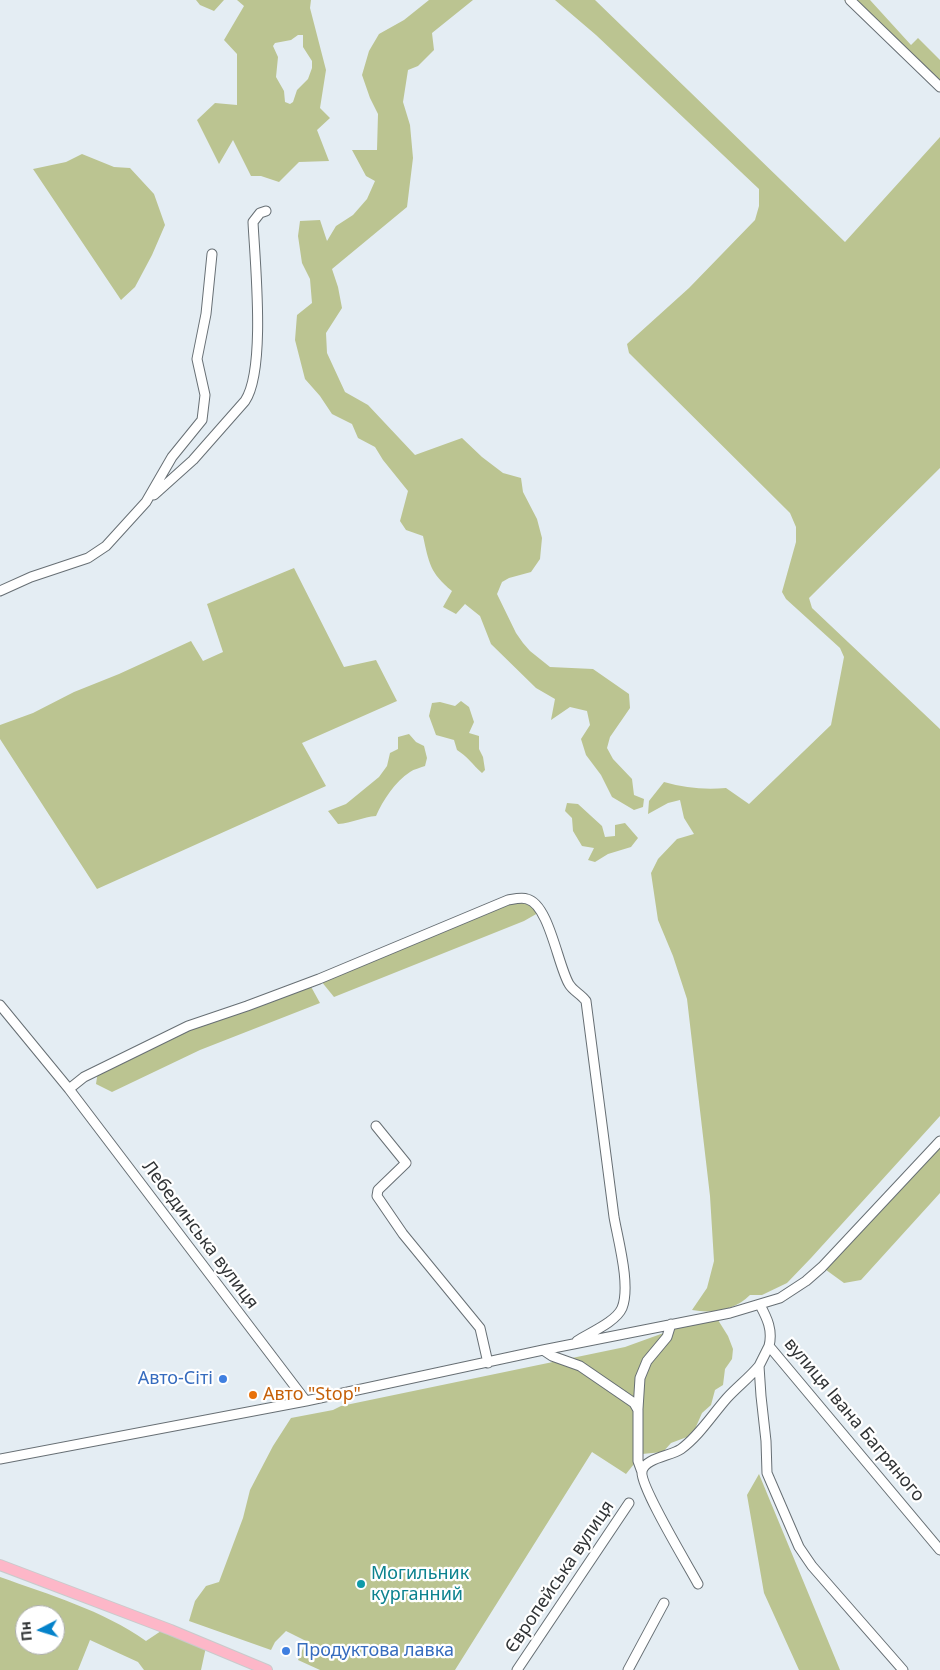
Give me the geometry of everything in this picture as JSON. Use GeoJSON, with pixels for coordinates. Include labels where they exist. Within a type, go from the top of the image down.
{"type":"FeatureCollection","features":[{"type":"Feature","properties":{"kind":"main road"},"geometry":{"type":"LineString","coordinates":[[0,1566],[171,1630],[267,1670]]}},
{"type":"Feature","properties":{"kind":"street"},"geometry":{"type":"LineString","coordinates":[[850,0],[940,87]]}},
{"type":"Feature","properties":{"kind":"street"},"geometry":{"type":"LineString","coordinates":[[0,591],[31,577],[88,558],[106,546],[146,502],[193,460],[245,401],[250,393],[257,341],[253,222],[260,213],[266,211]]}},
{"type":"Feature","properties":{"kind":"street"},"geometry":{"type":"LineString","coordinates":[[146,502],[172,457],[202,420],[205,395],[197,359],[206,314],[212,254]]}},
{"type":"Feature","properties":{"kind":"street"},"geometry":{"type":"LineString","coordinates":[[69,1089],[84,1077],[188,1026],[314,981],[508,900],[526,898],[535,902],[542,912],[552,935],[570,984],[586,1001],[614,1218],[624,1276],[625,1295],[622,1309],[602,1326],[572,1344]]}},
{"type":"Feature","properties":{"kind":"street","name":"Лебединська вулиця"},"geometry":{"type":"LineString","coordinates":[[0,1004],[69,1089],[306,1401]]}},
{"type":"Feature","properties":{"kind":"street"},"geometry":{"type":"LineString","coordinates":[[376,1126],[406,1164],[378,1190],[377,1196],[403,1234],[480,1328],[488,1363]]}},
{"type":"Feature","properties":{"kind":"street"},"geometry":{"type":"LineString","coordinates":[[0,1459],[306,1401],[542,1350],[730,1313],[760,1305],[788,1294],[812,1276],[940,1141]]}},
{"type":"Feature","properties":{"kind":"street","name":"вулиця Івана Багряного"},"geometry":{"type":"LineString","coordinates":[[760,1305],[772,1336],[769,1346],[940,1550]]}},
{"type":"Feature","properties":{"kind":"street"},"geometry":{"type":"LineString","coordinates":[[671,1324],[667,1338],[646,1361],[640,1378],[638,1461],[642,1472],[642,1479],[654,1504],[698,1584]]}},
{"type":"Feature","properties":{"kind":"street"},"geometry":{"type":"LineString","coordinates":[[642,1472],[647,1464],[661,1456],[680,1450],[701,1430],[728,1397],[759,1366],[769,1346]]}},
{"type":"Feature","properties":{"kind":"street"},"geometry":{"type":"LineString","coordinates":[[542,1350],[552,1356],[580,1366],[634,1403],[638,1410]]}},
{"type":"Feature","properties":{"kind":"street"},"geometry":{"type":"LineString","coordinates":[[759,1366],[767,1473],[798,1547],[812,1566],[903,1670]]}},
{"type":"Feature","properties":{"kind":"street","name":"Європейська вулиця"},"geometry":{"type":"LineString","coordinates":[[517,1670],[629,1503]]}},
{"type":"Feature","properties":{"kind":"street"},"geometry":{"type":"LineString","coordinates":[[628,1670],[664,1603]]}},
{"type":"Feature","properties":{"kind":"green space"},"geometry":{"type":"Polygon","coordinates":[[[196,0],[224,0],[214,11],[200,5],[196,0]]]}},
{"type":"Feature","properties":{"kind":"green space"},"geometry":{"type":"Polygon","coordinates":[[[237,0],[311,0],[310,8],[326,70],[320,108],[330,118],[317,130],[329,161],[299,162],[279,182],[261,176],[251,176],[233,140],[219,164],[197,120],[215,103],[237,105],[237,54],[224,40],[244,6],[237,0]],[[298,35],[291,40],[275,43],[273,46],[278,57],[276,77],[284,91],[285,102],[290,104],[293,102],[297,90],[308,79],[312,68],[312,61],[303,47],[303,35],[298,35]]]}},
{"type":"Feature","properties":{"kind":"green space"},"geometry":{"type":"Polygon","coordinates":[[[429,0],[473,0],[432,33],[434,50],[418,66],[408,70],[403,102],[410,125],[413,158],[407,207],[332,269],[342,308],[326,333],[327,353],[345,392],[368,405],[415,455],[462,438],[503,473],[521,478],[523,492],[537,519],[542,538],[540,559],[531,572],[502,582],[497,594],[523,643],[550,667],[593,669],[629,694],[630,708],[610,737],[607,748],[613,759],[632,779],[634,795],[644,799],[643,807],[634,810],[612,797],[601,775],[586,755],[581,739],[590,725],[587,711],[570,707],[551,720],[555,699],[536,688],[491,644],[480,616],[465,604],[456,614],[443,607],[452,591],[435,573],[423,536],[406,530],[400,521],[408,491],[375,447],[358,438],[352,424],[332,414],[305,379],[295,340],[297,315],[312,303],[310,279],[302,263],[298,236],[300,221],[320,220],[327,241],[336,226],[353,215],[367,199],[375,181],[366,176],[352,150],[377,150],[378,114],[362,75],[369,51],[379,34],[404,20],[429,0]]]}},
{"type":"Feature","properties":{"kind":"green space"},"geometry":{"type":"Polygon","coordinates":[[[555,0],[595,0],[845,242],[940,137],[940,468],[809,598],[812,608],[940,729],[940,1116],[787,1283],[762,1295],[750,1295],[738,1304],[716,1311],[692,1310],[707,1288],[714,1261],[710,1196],[687,999],[673,956],[658,920],[651,873],[658,859],[677,839],[694,834],[684,818],[680,800],[668,803],[648,814],[649,801],[664,782],[695,788],[726,788],[749,804],[831,725],[844,657],[840,648],[786,599],[782,592],[796,542],[796,527],[790,513],[629,353],[627,344],[689,288],[755,220],[759,206],[759,189],[596,35],[555,0]]]}},
{"type":"Feature","properties":{"kind":"green space"},"geometry":{"type":"Polygon","coordinates":[[[844,0],[870,0],[911,45],[918,38],[940,60],[940,91],[844,0]]]}},
{"type":"Feature","properties":{"kind":"green space"},"geometry":{"type":"Polygon","coordinates":[[[82,154],[114,167],[130,168],[154,194],[165,225],[135,287],[121,300],[33,169],[66,162],[82,154]]]}},
{"type":"Feature","properties":{"kind":"green space"},"geometry":{"type":"Polygon","coordinates":[[[294,568],[344,667],[376,660],[397,701],[302,743],[326,786],[97,889],[0,739],[0,725],[33,713],[74,692],[191,641],[203,661],[223,652],[207,604],[294,568]]]}},
{"type":"Feature","properties":{"kind":"green space"},"geometry":{"type":"Polygon","coordinates":[[[461,701],[469,707],[474,722],[469,733],[479,736],[479,749],[483,757],[485,770],[482,773],[457,750],[454,740],[436,735],[429,716],[432,703],[440,702],[455,706],[461,701]]]}},
{"type":"Feature","properties":{"kind":"green space"},"geometry":{"type":"Polygon","coordinates":[[[409,734],[416,742],[424,746],[427,758],[425,766],[412,771],[394,786],[376,816],[338,824],[328,811],[346,804],[379,777],[387,766],[390,753],[398,749],[398,737],[409,734]]]}},
{"type":"Feature","properties":{"kind":"green space"},"geometry":{"type":"Polygon","coordinates":[[[567,803],[578,804],[602,826],[605,837],[615,836],[615,825],[625,823],[638,838],[631,847],[608,854],[595,862],[588,860],[594,848],[582,846],[573,831],[572,818],[565,811],[567,803]]]}},
{"type":"Feature","properties":{"kind":"green space"},"geometry":{"type":"Polygon","coordinates":[[[520,901],[531,903],[538,913],[524,921],[334,997],[321,981],[508,902],[520,901]]]}},
{"type":"Feature","properties":{"kind":"green space"},"geometry":{"type":"Polygon","coordinates":[[[309,983],[320,1003],[200,1050],[112,1092],[96,1084],[98,1071],[188,1026],[309,983]]]}},
{"type":"Feature","properties":{"kind":"green space"},"geometry":{"type":"Polygon","coordinates":[[[940,1141],[940,1193],[861,1280],[844,1283],[822,1267],[940,1141]]]}},
{"type":"Feature","properties":{"kind":"green space"},"geometry":{"type":"Polygon","coordinates":[[[718,1320],[728,1336],[733,1349],[732,1359],[725,1369],[723,1385],[715,1390],[711,1405],[702,1413],[695,1429],[687,1437],[671,1443],[663,1452],[642,1454],[626,1474],[592,1452],[455,1670],[320,1670],[298,1660],[306,1641],[286,1631],[275,1642],[271,1650],[189,1621],[195,1601],[206,1586],[219,1582],[243,1518],[250,1490],[273,1446],[291,1418],[625,1347],[694,1322],[718,1320]]]}},
{"type":"Feature","properties":{"kind":"green space"},"geometry":{"type":"Polygon","coordinates":[[[759,1474],[840,1670],[799,1670],[764,1593],[747,1495],[759,1474]]]}},
{"type":"Feature","properties":{"kind":"green space"},"geometry":{"type":"Polygon","coordinates":[[[0,1577],[94,1612],[112,1620],[146,1641],[161,1631],[206,1647],[201,1670],[144,1670],[138,1662],[90,1640],[78,1670],[0,1670],[0,1577]]]}},
{"type":"Feature","properties":{"kind":"place","name":"Авто-Сіті"},"geometry":{"type":"Point","coordinates":[223,1379]}},
{"type":"Feature","properties":{"kind":"place","name":"Авто \"Stop\""},"geometry":{"type":"Point","coordinates":[253,1395]}},
{"type":"Feature","properties":{"kind":"place","name":"Могильник курганний"},"geometry":{"type":"Point","coordinates":[361,1584]}},
{"type":"Feature","properties":{"kind":"place","name":"Продуктова лавка"},"geometry":{"type":"Point","coordinates":[286,1651]}}]}
